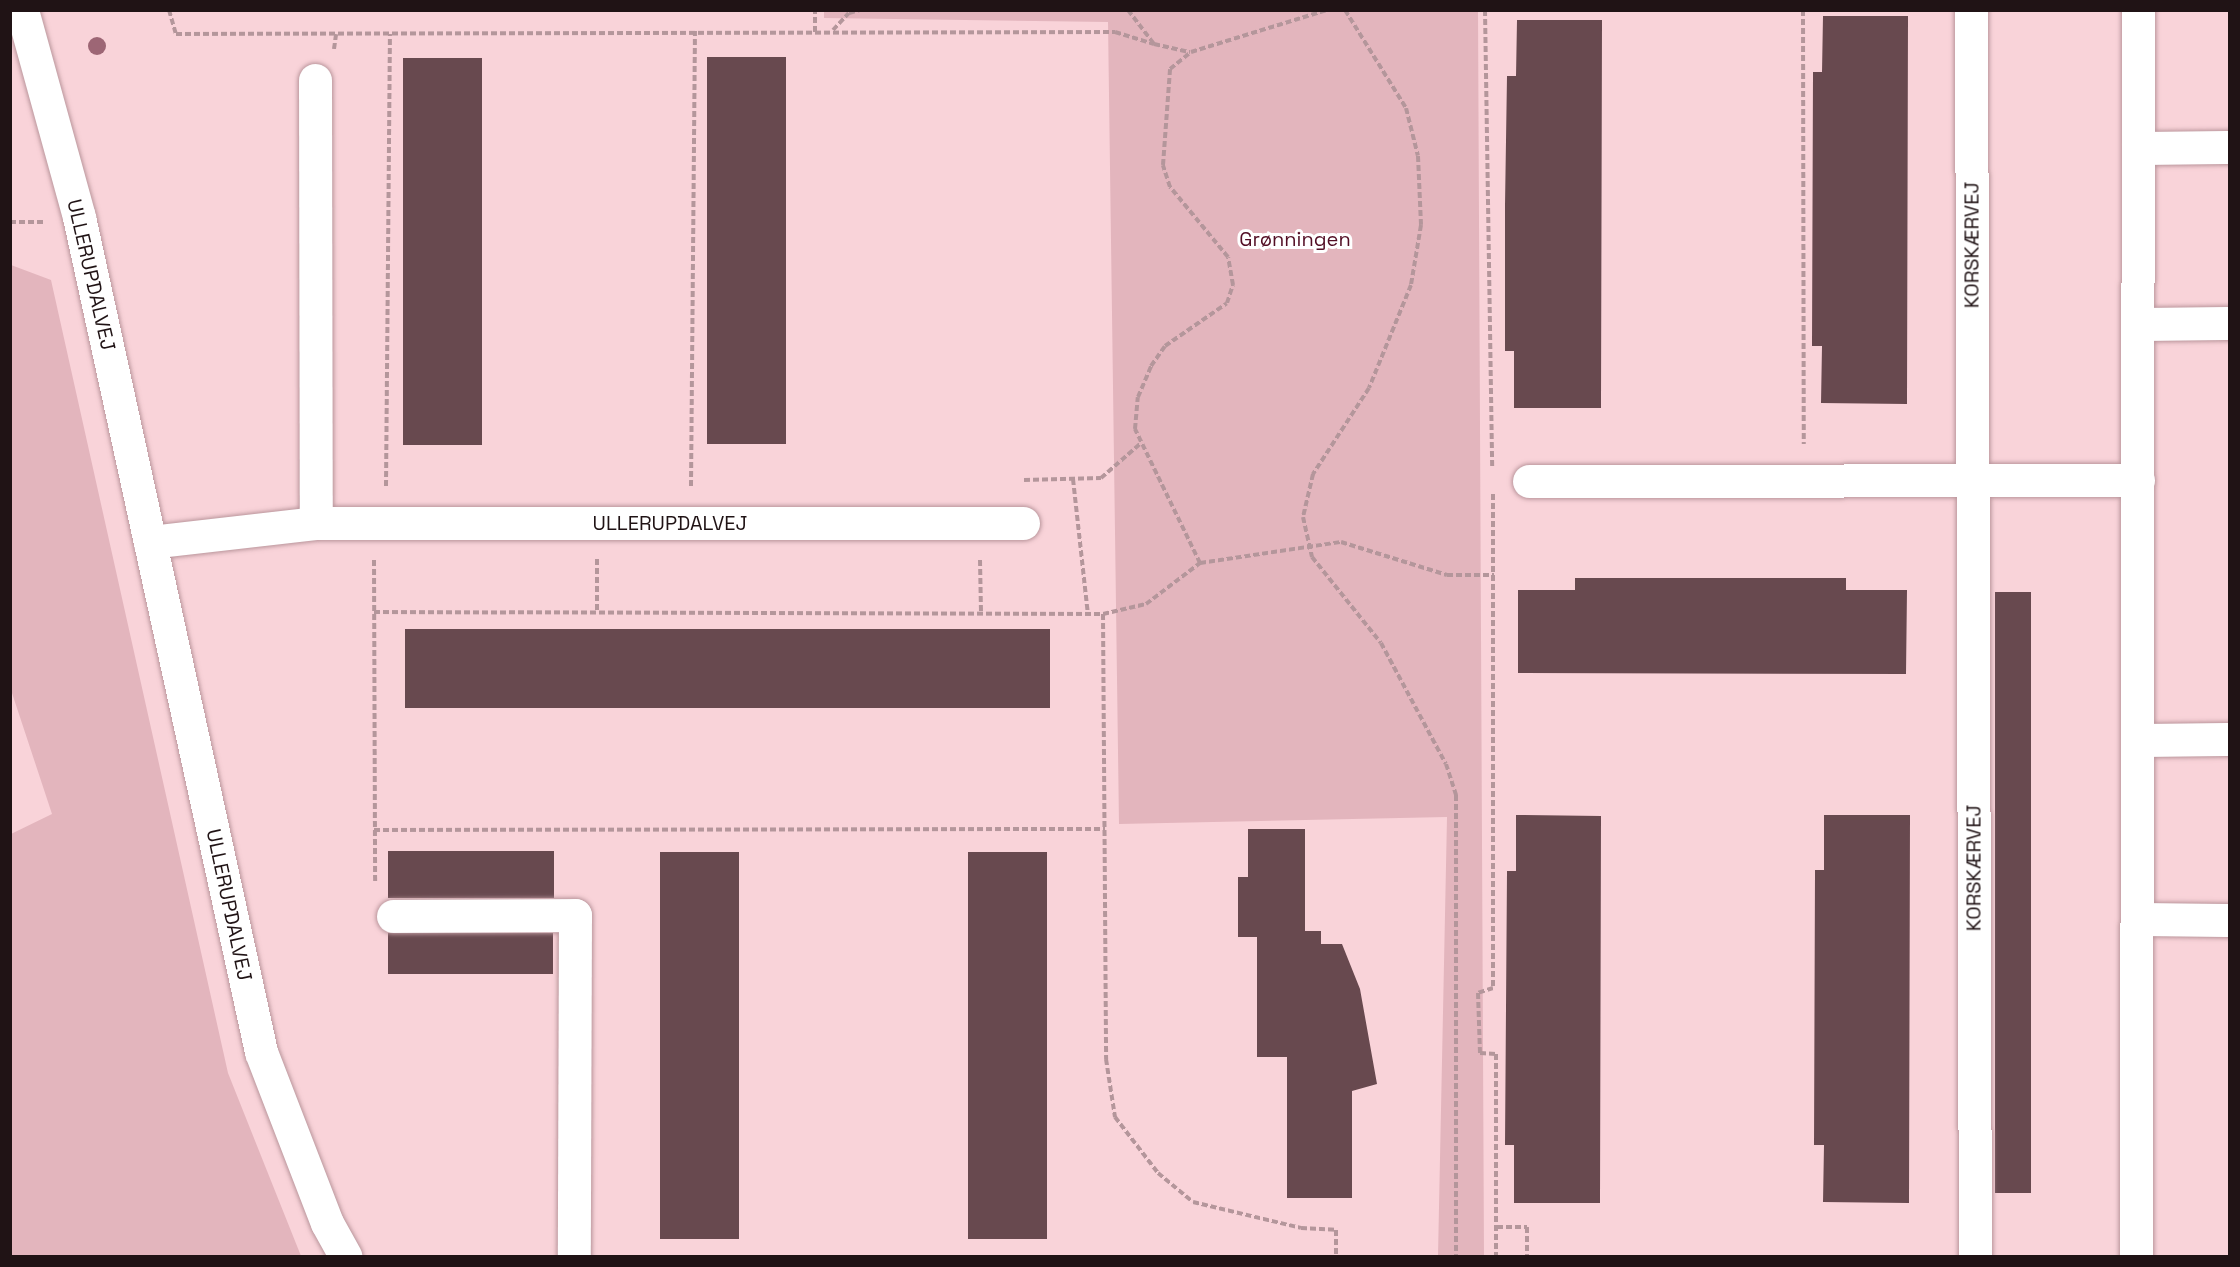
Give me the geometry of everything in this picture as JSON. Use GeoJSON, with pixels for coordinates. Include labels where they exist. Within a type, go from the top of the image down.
{"type":"FeatureCollection","features":[{"type":"Feature","properties":{"kind":"street","name":"ULLERUPDALVEJ"},"geometry":{"type":"LineString","coordinates":[[22,10],[79,217],[261,1052],[327,1223],[345,1257]]}},
{"type":"Feature","properties":{"kind":"street","name":"KORSKÆRVEJ"},"geometry":{"type":"LineString","coordinates":[[1971,10],[1976,1257]]}},
{"type":"Feature","properties":{"kind":"street"},"geometry":{"type":"LineString","coordinates":[[2136,1257],[2138,10]]}},
{"type":"Feature","properties":{"kind":"street"},"geometry":{"type":"LineString","coordinates":[[315,80],[316,523]]}},
{"type":"Feature","properties":{"kind":"street"},"geometry":{"type":"LineString","coordinates":[[2138,148],[2229,147]]}},
{"type":"Feature","properties":{"kind":"street"},"geometry":{"type":"LineString","coordinates":[[2138,324],[2229,323]]}},
{"type":"Feature","properties":{"kind":"street"},"geometry":{"type":"LineString","coordinates":[[1529,481],[2138,480]]}},
{"type":"Feature","properties":{"kind":"street","name":"ULLERUPDALVEJ"},"geometry":{"type":"LineString","coordinates":[[150,543],[316,523],[1023,523]]}},
{"type":"Feature","properties":{"kind":"street"},"geometry":{"type":"LineString","coordinates":[[2138,740],[2229,739]]}},
{"type":"Feature","properties":{"kind":"street"},"geometry":{"type":"LineString","coordinates":[[393,916],[575,915],[574,1257]]}},
{"type":"Feature","properties":{"kind":"street"},"geometry":{"type":"LineString","coordinates":[[2137,919],[2229,920]]}},
{"type":"Feature","properties":{"kind":"path"},"geometry":{"type":"LineString","coordinates":[[169,10],[176,34],[695,31],[1115,32],[1191,52]]}},
{"type":"Feature","properties":{"kind":"path"},"geometry":{"type":"LineString","coordinates":[[815,10],[815,32]]}},
{"type":"Feature","properties":{"kind":"path"},"geometry":{"type":"LineString","coordinates":[[832,31],[849,13],[860,10]]}},
{"type":"Feature","properties":{"kind":"path"},"geometry":{"type":"LineString","coordinates":[[1128,10],[1154,44]]}},
{"type":"Feature","properties":{"kind":"path"},"geometry":{"type":"LineString","coordinates":[[1200,563],[1140,444],[1138,397],[1151,366],[1165,346],[1227,303],[1233,285],[1228,257],[1170,187],[1163,165],[1170,69],[1191,52],[1327,10]]}},
{"type":"Feature","properties":{"kind":"path"},"geometry":{"type":"LineString","coordinates":[[1345,10],[1406,108],[1418,156],[1421,225],[1411,285],[1369,388],[1313,474],[1303,517],[1312,557],[1381,643],[1446,764],[1456,795],[1456,1257]]}},
{"type":"Feature","properties":{"kind":"path"},"geometry":{"type":"LineString","coordinates":[[1485,10],[1494,574],[1493,988],[1478,993],[1479,1053],[1496,1054],[1496,1257]]}},
{"type":"Feature","properties":{"kind":"path"},"geometry":{"type":"LineString","coordinates":[[1803,10],[1804,480]]}},
{"type":"Feature","properties":{"kind":"path"},"geometry":{"type":"LineString","coordinates":[[691,523],[695,31]]}},
{"type":"Feature","properties":{"kind":"path"},"geometry":{"type":"LineString","coordinates":[[390,34],[380,523],[374,612],[374,830],[1105,829]]}},
{"type":"Feature","properties":{"kind":"path"},"geometry":{"type":"LineString","coordinates":[[1024,480],[1101,478],[1140,444]]}},
{"type":"Feature","properties":{"kind":"path"},"geometry":{"type":"LineString","coordinates":[[1073,479],[1088,614]]}},
{"type":"Feature","properties":{"kind":"path"},"geometry":{"type":"LineString","coordinates":[[597,523],[597,613]]}},
{"type":"Feature","properties":{"kind":"path"},"geometry":{"type":"LineString","coordinates":[[979,523],[981,613]]}},
{"type":"Feature","properties":{"kind":"path"},"geometry":{"type":"LineString","coordinates":[[374,612],[1103,614],[1146,604],[1200,563],[1309,544],[1341,542],[1447,574],[1494,574]]}},
{"type":"Feature","properties":{"kind":"path"},"geometry":{"type":"LineString","coordinates":[[1103,614],[1106,1059],[1115,1116],[1158,1173],[1193,1202],[1301,1228],[1336,1230],[1336,1257]]}},
{"type":"Feature","properties":{"kind":"path"},"geometry":{"type":"LineString","coordinates":[[1497,1227],[1527,1227],[1527,1257]]}},
{"type":"Feature","properties":{"kind":"green space","name":"Grønningen"},"geometry":{"type":"Polygon","coordinates":[[[824,11],[1478,11],[1484,1256],[1438,1256],[1447,817],[1119,824],[1108,22],[824,18],[824,11]]]}},
{"type":"Feature","properties":{"kind":"green space"},"geometry":{"type":"Polygon","coordinates":[[[11,265],[51,280],[228,1073],[301,1256],[11,1256],[11,834],[52,814],[11,690],[11,265]]]}},
{"type":"Feature","properties":{"kind":"building"},"geometry":{"type":"Polygon","coordinates":[[[1823,16],[1908,16],[1907,404],[1821,403],[1822,346],[1812,346],[1813,72],[1822,72],[1823,16]]]}},
{"type":"Feature","properties":{"kind":"building"},"geometry":{"type":"Polygon","coordinates":[[[1517,20],[1602,20],[1601,408],[1514,408],[1514,351],[1505,351],[1505,205],[1507,76],[1516,76],[1517,20]]]}},
{"type":"Feature","properties":{"kind":"building"},"geometry":{"type":"Polygon","coordinates":[[[707,57],[786,57],[786,444],[707,444],[707,57]]]}},
{"type":"Feature","properties":{"kind":"building"},"geometry":{"type":"Polygon","coordinates":[[[403,58],[482,58],[482,445],[403,445],[403,58]]]}},
{"type":"Feature","properties":{"kind":"building"},"geometry":{"type":"Polygon","coordinates":[[[1575,578],[1846,578],[1846,590],[1907,590],[1906,674],[1518,673],[1518,590],[1575,590],[1575,578]]]}},
{"type":"Feature","properties":{"kind":"building"},"geometry":{"type":"Polygon","coordinates":[[[1995,592],[2031,592],[2031,1193],[1995,1193],[1995,592]]]}},
{"type":"Feature","properties":{"kind":"building"},"geometry":{"type":"Polygon","coordinates":[[[405,629],[1050,629],[1050,708],[405,708],[405,629]]]}},
{"type":"Feature","properties":{"kind":"building"},"geometry":{"type":"Polygon","coordinates":[[[1516,815],[1601,816],[1600,1203],[1514,1203],[1514,1145],[1505,1145],[1507,871],[1516,871],[1516,815]]]}},
{"type":"Feature","properties":{"kind":"building"},"geometry":{"type":"Polygon","coordinates":[[[1824,815],[1910,815],[1909,1203],[1823,1202],[1824,1145],[1814,1145],[1815,870],[1824,870],[1824,815]]]}},
{"type":"Feature","properties":{"kind":"building"},"geometry":{"type":"Polygon","coordinates":[[[1248,829],[1305,829],[1305,931],[1321,931],[1321,944],[1342,944],[1360,989],[1377,1084],[1352,1091],[1352,1198],[1287,1198],[1287,1057],[1257,1057],[1257,937],[1238,937],[1238,877],[1248,877],[1248,829]]]}},
{"type":"Feature","properties":{"kind":"building"},"geometry":{"type":"Polygon","coordinates":[[[388,851],[554,851],[554,898],[388,898],[388,851]]]}},
{"type":"Feature","properties":{"kind":"building"},"geometry":{"type":"Polygon","coordinates":[[[660,852],[739,852],[739,1239],[660,1239],[660,852]]]}},
{"type":"Feature","properties":{"kind":"building"},"geometry":{"type":"Polygon","coordinates":[[[968,852],[1047,852],[1047,1239],[968,1239],[968,852]]]}},
{"type":"Feature","properties":{"kind":"building"},"geometry":{"type":"Polygon","coordinates":[[[388,933],[553,933],[553,974],[388,974],[388,933]]]}}]}
